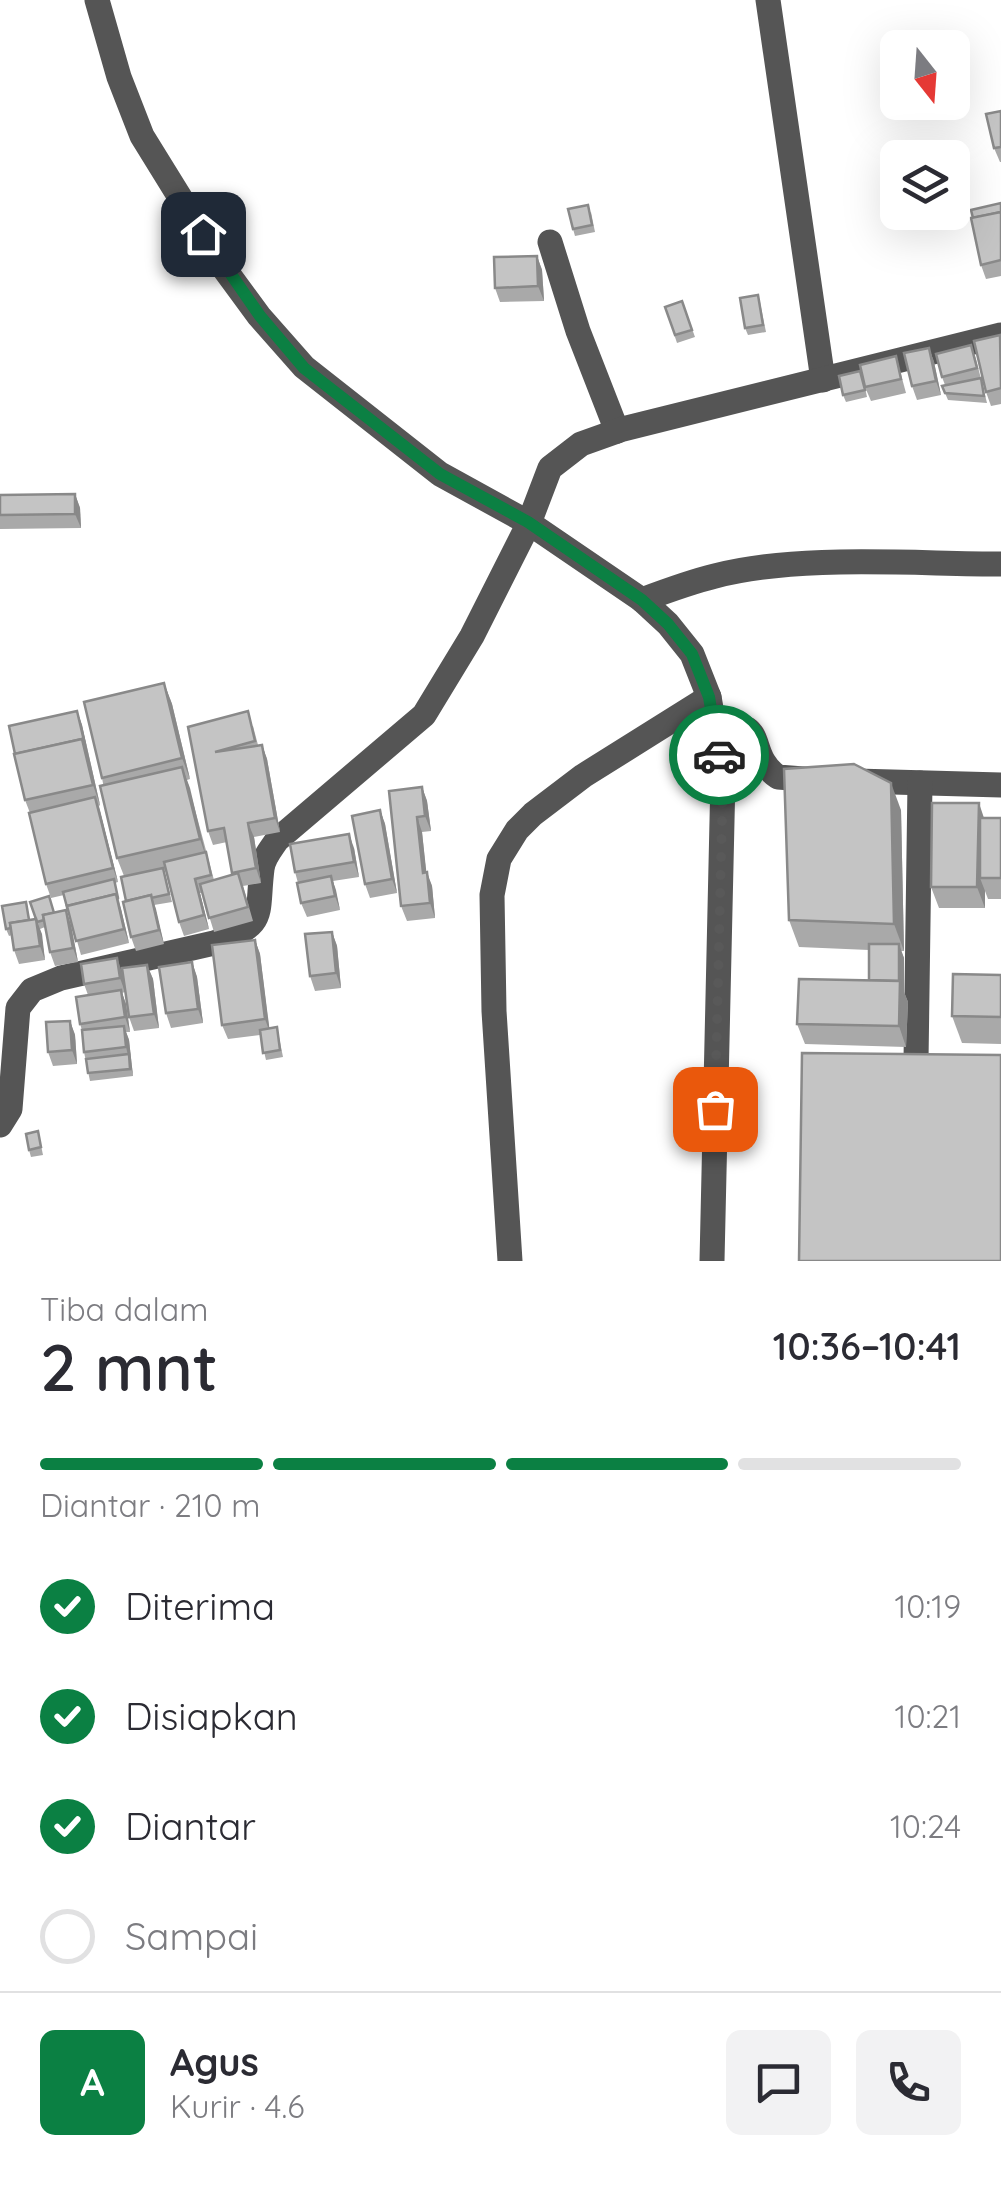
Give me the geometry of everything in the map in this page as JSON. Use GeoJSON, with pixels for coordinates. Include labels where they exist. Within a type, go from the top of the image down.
{"type":"FeatureCollection","features":[{"type":"Feature","properties":{"kind":"street"},"geometry":{"type":"LineString","coordinates":[[97,0],[119,77],[142,136],[223,266],[304,368],[440,474],[528,522],[642,600],[692,654],[709,697],[723,777],[712,1261]]}},
{"type":"Feature","properties":{"kind":"street"},"geometry":{"type":"LineString","coordinates":[[768,0],[823,380]]}},
{"type":"Feature","properties":{"kind":"street"},"geometry":{"type":"LineString","coordinates":[[550,242],[568,302],[617,431]]}},
{"type":"Feature","properties":{"kind":"street"},"geometry":{"type":"LineString","coordinates":[[0,1125],[10,1109],[18,1008],[32,990],[61,978],[214,943],[252,924],[260,910],[262,866],[277,840],[424,715],[472,636],[550,468],[581,444],[617,431],[1001,334]]}},
{"type":"Feature","properties":{"kind":"street"},"geometry":{"type":"LineString","coordinates":[[642,600],[716,575],[749,570],[820,564],[1001,564]]}},
{"type":"Feature","properties":{"kind":"street"},"geometry":{"type":"LineString","coordinates":[[510,1261],[494,992],[492,894],[500,859],[532,814],[583,776],[709,697]]}},
{"type":"Feature","properties":{"kind":"street"},"geometry":{"type":"LineString","coordinates":[[714,726],[735,723],[751,731],[762,760],[778,778],[1001,786]]}},
{"type":"Feature","properties":{"kind":"street"},"geometry":{"type":"LineString","coordinates":[[916,1060],[920,783]]}},
{"type":"Feature","properties":{"kind":"building"},"geometry":{"type":"Polygon","coordinates":[[[1001,111],[1001,147],[994,148],[986,114],[1001,111]]]}},
{"type":"Feature","properties":{"kind":"building"},"geometry":{"type":"Polygon","coordinates":[[[1001,203],[1001,212],[973,218],[971,210],[1001,203]]]}},
{"type":"Feature","properties":{"kind":"building"},"geometry":{"type":"Polygon","coordinates":[[[588,205],[592,225],[573,229],[568,209],[588,205]]]}},
{"type":"Feature","properties":{"kind":"building"},"geometry":{"type":"Polygon","coordinates":[[[1001,212],[1001,260],[981,265],[971,218],[1001,212]]]}},
{"type":"Feature","properties":{"kind":"building"},"geometry":{"type":"Polygon","coordinates":[[[537,256],[538,286],[495,288],[494,257],[537,256]]]}},
{"type":"Feature","properties":{"kind":"building"},"geometry":{"type":"Polygon","coordinates":[[[758,295],[763,325],[745,328],[740,298],[758,295]]]}},
{"type":"Feature","properties":{"kind":"building"},"geometry":{"type":"Polygon","coordinates":[[[682,301],[692,330],[675,335],[665,307],[682,301]]]}},
{"type":"Feature","properties":{"kind":"building"},"geometry":{"type":"Polygon","coordinates":[[[1000,335],[1001,388],[986,392],[974,341],[1000,335]]]}},
{"type":"Feature","properties":{"kind":"building"},"geometry":{"type":"Polygon","coordinates":[[[971,345],[977,368],[942,377],[936,354],[971,345]]]}},
{"type":"Feature","properties":{"kind":"building"},"geometry":{"type":"Polygon","coordinates":[[[929,348],[936,381],[912,386],[904,353],[929,348]]]}},
{"type":"Feature","properties":{"kind":"building"},"geometry":{"type":"Polygon","coordinates":[[[896,356],[901,379],[865,387],[860,365],[896,356]]]}},
{"type":"Feature","properties":{"kind":"building"},"geometry":{"type":"Polygon","coordinates":[[[860,371],[865,390],[843,395],[839,376],[860,371]]]}},
{"type":"Feature","properties":{"kind":"building"},"geometry":{"type":"Polygon","coordinates":[[[981,378],[984,396],[945,393],[942,386],[981,378]]]}},
{"type":"Feature","properties":{"kind":"building"},"geometry":{"type":"Polygon","coordinates":[[[75,494],[75,514],[0,515],[0,495],[75,494]]]}},
{"type":"Feature","properties":{"kind":"building"},"geometry":{"type":"Polygon","coordinates":[[[164,683],[182,758],[102,778],[84,702],[164,683]]]}},
{"type":"Feature","properties":{"kind":"building"},"geometry":{"type":"Polygon","coordinates":[[[77,711],[85,745],[82,739],[15,754],[9,726],[77,711]]]}},
{"type":"Feature","properties":{"kind":"building"},"geometry":{"type":"Polygon","coordinates":[[[248,711],[255,741],[215,752],[262,745],[275,818],[248,823],[256,868],[232,873],[224,828],[208,831],[188,727],[248,711]]]}},
{"type":"Feature","properties":{"kind":"building"},"geometry":{"type":"Polygon","coordinates":[[[82,739],[93,785],[25,800],[14,754],[82,739]]]}},
{"type":"Feature","properties":{"kind":"building"},"geometry":{"type":"Polygon","coordinates":[[[854,764],[891,783],[894,924],[789,920],[784,769],[854,764]]]}},
{"type":"Feature","properties":{"kind":"building"},"geometry":{"type":"Polygon","coordinates":[[[182,767],[200,839],[117,858],[100,786],[182,767]]]}},
{"type":"Feature","properties":{"kind":"building"},"geometry":{"type":"Polygon","coordinates":[[[422,787],[425,816],[417,817],[430,903],[401,906],[389,791],[422,787]]]}},
{"type":"Feature","properties":{"kind":"building"},"geometry":{"type":"Polygon","coordinates":[[[95,797],[113,868],[46,884],[29,813],[95,797]]]}},
{"type":"Feature","properties":{"kind":"building"},"geometry":{"type":"Polygon","coordinates":[[[932,803],[979,803],[977,887],[931,887],[932,803]]]}},
{"type":"Feature","properties":{"kind":"building"},"geometry":{"type":"Polygon","coordinates":[[[380,810],[392,879],[365,884],[352,816],[380,810]]]}},
{"type":"Feature","properties":{"kind":"building"},"geometry":{"type":"Polygon","coordinates":[[[980,818],[1001,818],[1001,878],[980,878],[980,818]]]}},
{"type":"Feature","properties":{"kind":"building"},"geometry":{"type":"Polygon","coordinates":[[[349,834],[354,862],[295,872],[290,844],[349,834]]]}},
{"type":"Feature","properties":{"kind":"building"},"geometry":{"type":"Polygon","coordinates":[[[206,852],[211,875],[195,879],[204,915],[179,922],[164,862],[206,852]]]}},
{"type":"Feature","properties":{"kind":"building"},"geometry":{"type":"Polygon","coordinates":[[[163,868],[169,894],[126,901],[121,877],[163,868]]]}},
{"type":"Feature","properties":{"kind":"building"},"geometry":{"type":"Polygon","coordinates":[[[238,873],[248,907],[209,918],[200,884],[238,873]]]}},
{"type":"Feature","properties":{"kind":"building"},"geometry":{"type":"Polygon","coordinates":[[[331,876],[335,896],[301,903],[297,883],[331,876]]]}},
{"type":"Feature","properties":{"kind":"building"},"geometry":{"type":"Polygon","coordinates":[[[114,879],[117,899],[116,894],[67,906],[68,911],[63,892],[114,879]]]}},
{"type":"Feature","properties":{"kind":"building"},"geometry":{"type":"Polygon","coordinates":[[[116,894],[124,929],[76,941],[67,906],[116,894]]]}},
{"type":"Feature","properties":{"kind":"building"},"geometry":{"type":"Polygon","coordinates":[[[151,895],[159,930],[131,937],[123,902],[151,895]]]}},
{"type":"Feature","properties":{"kind":"building"},"geometry":{"type":"Polygon","coordinates":[[[49,896],[54,913],[43,915],[44,920],[37,922],[30,902],[49,896]]]}},
{"type":"Feature","properties":{"kind":"building"},"geometry":{"type":"Polygon","coordinates":[[[26,902],[29,920],[10,923],[11,928],[6,929],[2,906],[26,902]]]}},
{"type":"Feature","properties":{"kind":"building"},"geometry":{"type":"Polygon","coordinates":[[[66,910],[73,948],[50,952],[43,915],[66,910]]]}},
{"type":"Feature","properties":{"kind":"building"},"geometry":{"type":"Polygon","coordinates":[[[36,919],[40,946],[14,950],[10,923],[36,919]]]}},
{"type":"Feature","properties":{"kind":"building"},"geometry":{"type":"Polygon","coordinates":[[[332,932],[336,973],[310,976],[305,934],[332,932]]]}},
{"type":"Feature","properties":{"kind":"building"},"geometry":{"type":"Polygon","coordinates":[[[255,940],[265,1019],[222,1025],[212,945],[255,940]]]}},
{"type":"Feature","properties":{"kind":"building"},"geometry":{"type":"Polygon","coordinates":[[[869,944],[899,944],[899,981],[869,980],[869,944]]]}},
{"type":"Feature","properties":{"kind":"building"},"geometry":{"type":"Polygon","coordinates":[[[117,958],[120,978],[84,984],[81,964],[117,958]]]}},
{"type":"Feature","properties":{"kind":"building"},"geometry":{"type":"Polygon","coordinates":[[[192,962],[198,1009],[166,1013],[159,967],[192,962]]]}},
{"type":"Feature","properties":{"kind":"building"},"geometry":{"type":"Polygon","coordinates":[[[147,965],[154,1014],[129,1017],[122,968],[147,965]]]}},
{"type":"Feature","properties":{"kind":"building"},"geometry":{"type":"Polygon","coordinates":[[[953,974],[1001,975],[1001,1017],[952,1016],[953,974]]]}},
{"type":"Feature","properties":{"kind":"building"},"geometry":{"type":"Polygon","coordinates":[[[799,979],[900,981],[899,1026],[797,1024],[799,979]]]}},
{"type":"Feature","properties":{"kind":"building"},"geometry":{"type":"Polygon","coordinates":[[[121,990],[125,1017],[80,1024],[76,997],[121,990]]]}},
{"type":"Feature","properties":{"kind":"building"},"geometry":{"type":"Polygon","coordinates":[[[70,1021],[72,1050],[48,1052],[46,1022],[70,1021]]]}},
{"type":"Feature","properties":{"kind":"building"},"geometry":{"type":"Polygon","coordinates":[[[124,1026],[126,1047],[84,1052],[82,1030],[124,1026]]]}},
{"type":"Feature","properties":{"kind":"building"},"geometry":{"type":"Polygon","coordinates":[[[277,1027],[280,1050],[263,1053],[260,1030],[277,1027]]]}},
{"type":"Feature","properties":{"kind":"building"},"geometry":{"type":"Polygon","coordinates":[[[802,1053],[1001,1055],[1001,1261],[799,1261],[802,1053]]]}},
{"type":"Feature","properties":{"kind":"building"},"geometry":{"type":"Polygon","coordinates":[[[129,1054],[130,1069],[88,1073],[86,1059],[129,1054]]]}},
{"type":"Feature","properties":{"kind":"building"},"geometry":{"type":"Polygon","coordinates":[[[38,1131],[41,1147],[29,1150],[26,1134],[38,1131]]]}},
{"type":"Feature","properties":{"kind":"way so far"},"geometry":{"type":"LineString","coordinates":[[715,1109],[723,777],[719,755]]}},
{"type":"Feature","properties":{"kind":"route"},"geometry":{"type":"LineString","coordinates":[[203,234],[260,316],[304,368],[440,474],[528,522],[642,600],[668,624],[692,654],[709,697],[719,755]]}}]}
